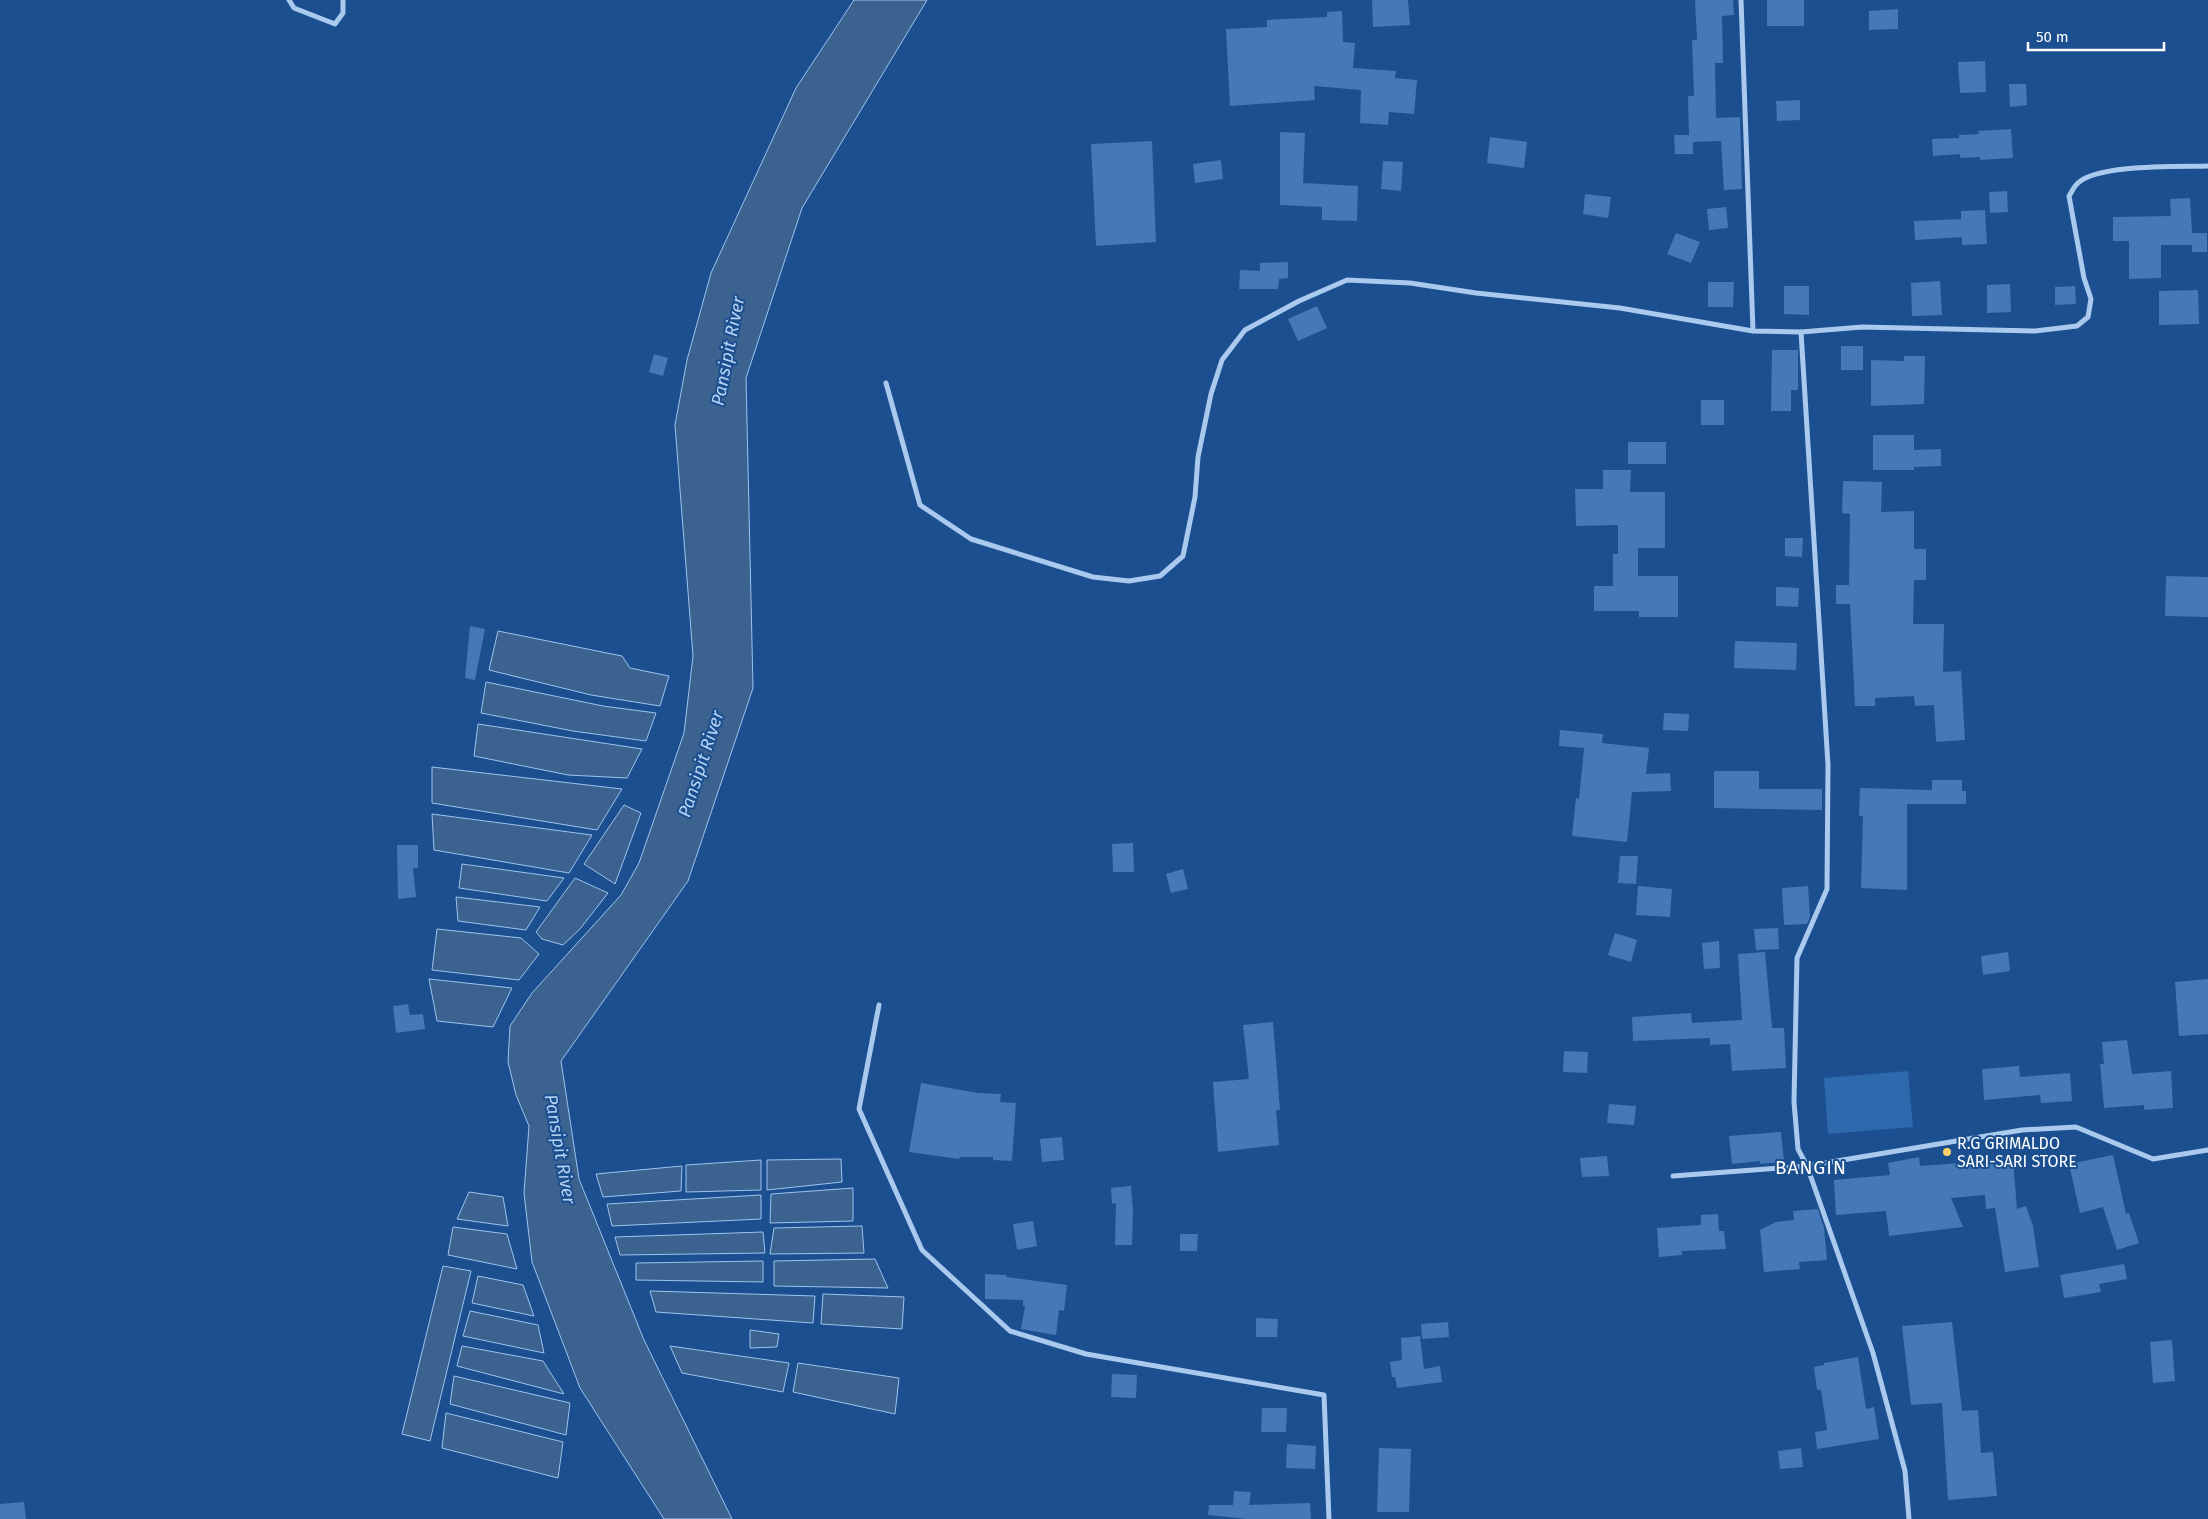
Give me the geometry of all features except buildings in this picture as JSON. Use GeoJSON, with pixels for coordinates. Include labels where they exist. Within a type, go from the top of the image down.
{"type":"FeatureCollection","features":[{"type":"Feature","properties":{"kind":"street"},"geometry":{"type":"LineString","coordinates":[[289,0],[294,8],[335,24],[344,13],[344,0]]}},
{"type":"Feature","properties":{"kind":"street"},"geometry":{"type":"LineString","coordinates":[[1741,0],[1753,331]]}},
{"type":"Feature","properties":{"kind":"street"},"geometry":{"type":"LineString","coordinates":[[886,383],[920,505],[971,539],[1093,577],[1129,581],[1160,576],[1183,556],[1194,497],[1198,457],[1211,394],[1222,360],[1245,330],[1300,300],[1347,280],[1410,282],[1476,293],[1620,308],[1753,331],[1801,332],[1862,327],[2035,331],[2077,326],[2088,317],[2091,299],[2084,278],[2069,196],[2078,182],[2098,174],[2120,169],[2208,166]]}},
{"type":"Feature","properties":{"kind":"street"},"geometry":{"type":"LineString","coordinates":[[1801,332],[1828,765],[1829,836],[1827,890],[1797,958],[1794,1102],[1798,1150],[1806,1166],[1872,1353],[1905,1471],[1909,1519]]}},
{"type":"Feature","properties":{"kind":"street"},"geometry":{"type":"LineString","coordinates":[[879,1004],[859,1109],[922,1250],[1010,1331],[1086,1354],[1324,1395],[1329,1519]]}},
{"type":"Feature","properties":{"kind":"street"},"geometry":{"type":"LineString","coordinates":[[1673,1176],[1806,1166],[2022,1130],[2076,1127],[2154,1159],[2208,1150]]}},
{"type":"Feature","properties":{"kind":"shaded area"},"geometry":{"type":"Polygon","coordinates":[[[1908,1071],[1913,1127],[1828,1134],[1824,1078],[1908,1071]]]}},
{"type":"Feature","properties":{"kind":"water","name":"Pansipit River"},"geometry":{"type":"Polygon","coordinates":[[[854,0],[927,0],[802,208],[746,378],[753,688],[688,881],[561,1061],[579,1179],[644,1340],[732,1519],[664,1519],[580,1388],[532,1262],[524,1193],[529,1126],[516,1095],[508,1062],[510,1026],[532,993],[621,895],[639,863],[684,733],[693,656],[675,425],[687,360],[711,273],[796,88],[854,0]]]}},
{"type":"Feature","properties":{"kind":"water"},"geometry":{"type":"Polygon","coordinates":[[[498,631],[622,656],[630,668],[669,676],[660,706],[591,695],[489,670],[498,631]]]}},
{"type":"Feature","properties":{"kind":"water"},"geometry":{"type":"Polygon","coordinates":[[[486,682],[603,706],[656,713],[646,741],[573,731],[481,713],[486,682]]]}},
{"type":"Feature","properties":{"kind":"water"},"geometry":{"type":"Polygon","coordinates":[[[478,724],[642,749],[627,778],[568,775],[474,756],[478,724]]]}},
{"type":"Feature","properties":{"kind":"water"},"geometry":{"type":"Polygon","coordinates":[[[432,767],[622,789],[597,830],[432,803],[432,767]]]}},
{"type":"Feature","properties":{"kind":"water"},"geometry":{"type":"Polygon","coordinates":[[[624,805],[641,813],[615,884],[584,864],[624,805]]]}},
{"type":"Feature","properties":{"kind":"water"},"geometry":{"type":"Polygon","coordinates":[[[432,814],[592,835],[569,873],[434,850],[432,814]]]}},
{"type":"Feature","properties":{"kind":"water"},"geometry":{"type":"Polygon","coordinates":[[[462,864],[564,878],[547,901],[459,888],[462,864]]]}},
{"type":"Feature","properties":{"kind":"water"},"geometry":{"type":"Polygon","coordinates":[[[575,878],[608,893],[580,929],[563,945],[542,939],[536,932],[575,878]]]}},
{"type":"Feature","properties":{"kind":"water"},"geometry":{"type":"Polygon","coordinates":[[[456,897],[540,907],[526,930],[458,921],[456,897]]]}},
{"type":"Feature","properties":{"kind":"water"},"geometry":{"type":"Polygon","coordinates":[[[437,929],[521,938],[539,954],[519,980],[432,970],[437,929]]]}},
{"type":"Feature","properties":{"kind":"water"},"geometry":{"type":"Polygon","coordinates":[[[429,979],[512,988],[493,1027],[437,1021],[429,979]]]}},
{"type":"Feature","properties":{"kind":"water"},"geometry":{"type":"Polygon","coordinates":[[[841,1159],[842,1182],[767,1190],[767,1160],[841,1159]]]}},
{"type":"Feature","properties":{"kind":"water"},"geometry":{"type":"Polygon","coordinates":[[[761,1160],[761,1190],[686,1192],[686,1165],[761,1160]]]}},
{"type":"Feature","properties":{"kind":"water"},"geometry":{"type":"Polygon","coordinates":[[[682,1166],[681,1191],[603,1197],[596,1174],[682,1166]]]}},
{"type":"Feature","properties":{"kind":"water"},"geometry":{"type":"Polygon","coordinates":[[[853,1188],[853,1221],[770,1223],[771,1194],[853,1188]]]}},
{"type":"Feature","properties":{"kind":"water"},"geometry":{"type":"Polygon","coordinates":[[[469,1192],[503,1197],[508,1226],[457,1219],[469,1192]]]}},
{"type":"Feature","properties":{"kind":"water"},"geometry":{"type":"Polygon","coordinates":[[[761,1195],[761,1219],[612,1226],[607,1204],[761,1195]]]}},
{"type":"Feature","properties":{"kind":"water"},"geometry":{"type":"Polygon","coordinates":[[[862,1226],[864,1253],[770,1254],[774,1228],[862,1226]]]}},
{"type":"Feature","properties":{"kind":"water"},"geometry":{"type":"Polygon","coordinates":[[[453,1227],[507,1234],[517,1269],[448,1255],[453,1227]]]}},
{"type":"Feature","properties":{"kind":"water"},"geometry":{"type":"Polygon","coordinates":[[[763,1232],[765,1253],[620,1255],[615,1237],[763,1232]]]}},
{"type":"Feature","properties":{"kind":"water"},"geometry":{"type":"Polygon","coordinates":[[[875,1259],[888,1288],[774,1286],[774,1261],[875,1259]]]}},
{"type":"Feature","properties":{"kind":"water"},"geometry":{"type":"Polygon","coordinates":[[[763,1261],[763,1282],[636,1280],[636,1263],[763,1261]]]}},
{"type":"Feature","properties":{"kind":"water"},"geometry":{"type":"Polygon","coordinates":[[[443,1266],[471,1271],[430,1441],[402,1434],[443,1266]]]}},
{"type":"Feature","properties":{"kind":"water"},"geometry":{"type":"Polygon","coordinates":[[[478,1276],[523,1285],[534,1316],[472,1303],[478,1276]]]}},
{"type":"Feature","properties":{"kind":"water"},"geometry":{"type":"Polygon","coordinates":[[[650,1291],[815,1296],[813,1323],[656,1312],[650,1291]]]}},
{"type":"Feature","properties":{"kind":"water"},"geometry":{"type":"Polygon","coordinates":[[[823,1294],[904,1297],[902,1329],[821,1324],[823,1294]]]}},
{"type":"Feature","properties":{"kind":"water"},"geometry":{"type":"Polygon","coordinates":[[[470,1311],[538,1325],[544,1353],[463,1336],[470,1311]]]}},
{"type":"Feature","properties":{"kind":"water"},"geometry":{"type":"Polygon","coordinates":[[[750,1330],[779,1334],[777,1347],[750,1348],[750,1330]]]}},
{"type":"Feature","properties":{"kind":"water"},"geometry":{"type":"Polygon","coordinates":[[[462,1346],[543,1361],[564,1394],[457,1366],[462,1346]]]}},
{"type":"Feature","properties":{"kind":"water"},"geometry":{"type":"Polygon","coordinates":[[[670,1346],[789,1363],[783,1392],[682,1373],[670,1346]]]}},
{"type":"Feature","properties":{"kind":"water"},"geometry":{"type":"Polygon","coordinates":[[[798,1363],[899,1378],[895,1414],[793,1392],[798,1363]]]}},
{"type":"Feature","properties":{"kind":"water"},"geometry":{"type":"Polygon","coordinates":[[[454,1376],[570,1403],[566,1435],[450,1404],[454,1376]]]}},
{"type":"Feature","properties":{"kind":"water"},"geometry":{"type":"Polygon","coordinates":[[[446,1413],[563,1442],[558,1478],[442,1448],[446,1413]]]}},
{"type":"Feature","properties":{"kind":"place","name":"R.G GRIMALDO SARI-SARI STORE"},"geometry":{"type":"Point","coordinates":[1947,1152]}},
{"type":"Feature","properties":{"kind":"district","name":"BANGIN"},"geometry":{"type":"Point","coordinates":[1811,1167]}}]}
